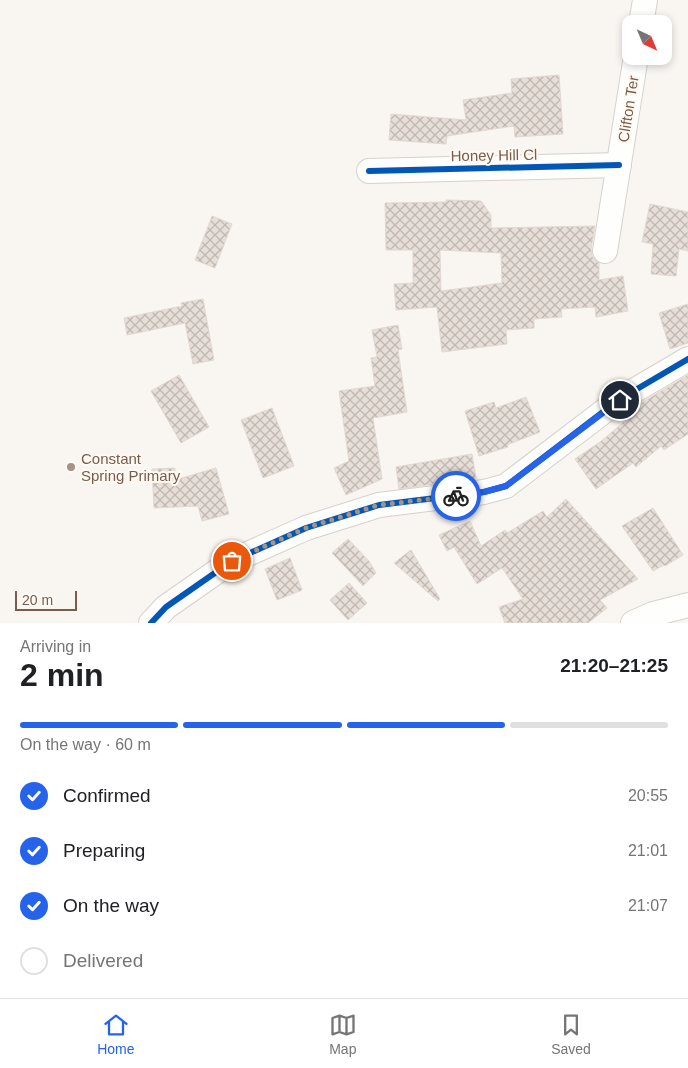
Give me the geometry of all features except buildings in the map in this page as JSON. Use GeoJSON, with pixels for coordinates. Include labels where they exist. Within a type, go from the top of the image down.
{"type":"FeatureCollection","features":[{"type":"Feature","properties":{"kind":"street"},"geometry":{"type":"LineString","coordinates":[[642,15],[645,0]]}},
{"type":"Feature","properties":{"kind":"street","name":"Clifton Ter"},"geometry":{"type":"LineString","coordinates":[[605,251],[635,65]]}},
{"type":"Feature","properties":{"kind":"street","name":"Honey Hill Cl"},"geometry":{"type":"LineString","coordinates":[[369,171],[619,165]]}},
{"type":"Feature","properties":{"kind":"street"},"geometry":{"type":"LineString","coordinates":[[151,623],[166,607],[232,561],[306,528],[379,505],[484,492],[506,486],[620,400],[688,359]]}},
{"type":"Feature","properties":{"kind":"street"},"geometry":{"type":"LineString","coordinates":[[633,623],[653,614],[688,605]]}},
{"type":"Feature","properties":{"kind":"cycle path"},"geometry":{"type":"LineString","coordinates":[[369,171],[619,165]]}},
{"type":"Feature","properties":{"kind":"cycle path"},"geometry":{"type":"LineString","coordinates":[[151,623],[166,607],[232,561],[306,528],[379,505],[484,492],[506,486],[620,399],[688,359]]}},
{"type":"Feature","properties":{"kind":"way so far"},"geometry":{"type":"LineString","coordinates":[[232,561],[306,528],[379,505],[456,496]]}},
{"type":"Feature","properties":{"kind":"place","name":"Constant Spring Primary"},"geometry":{"type":"Point","coordinates":[71,467]}},
{"type":"Feature","properties":{"kind":"route"},"geometry":{"type":"LineString","coordinates":[[456,496],[484,492],[506,486],[620,400]]}}]}
